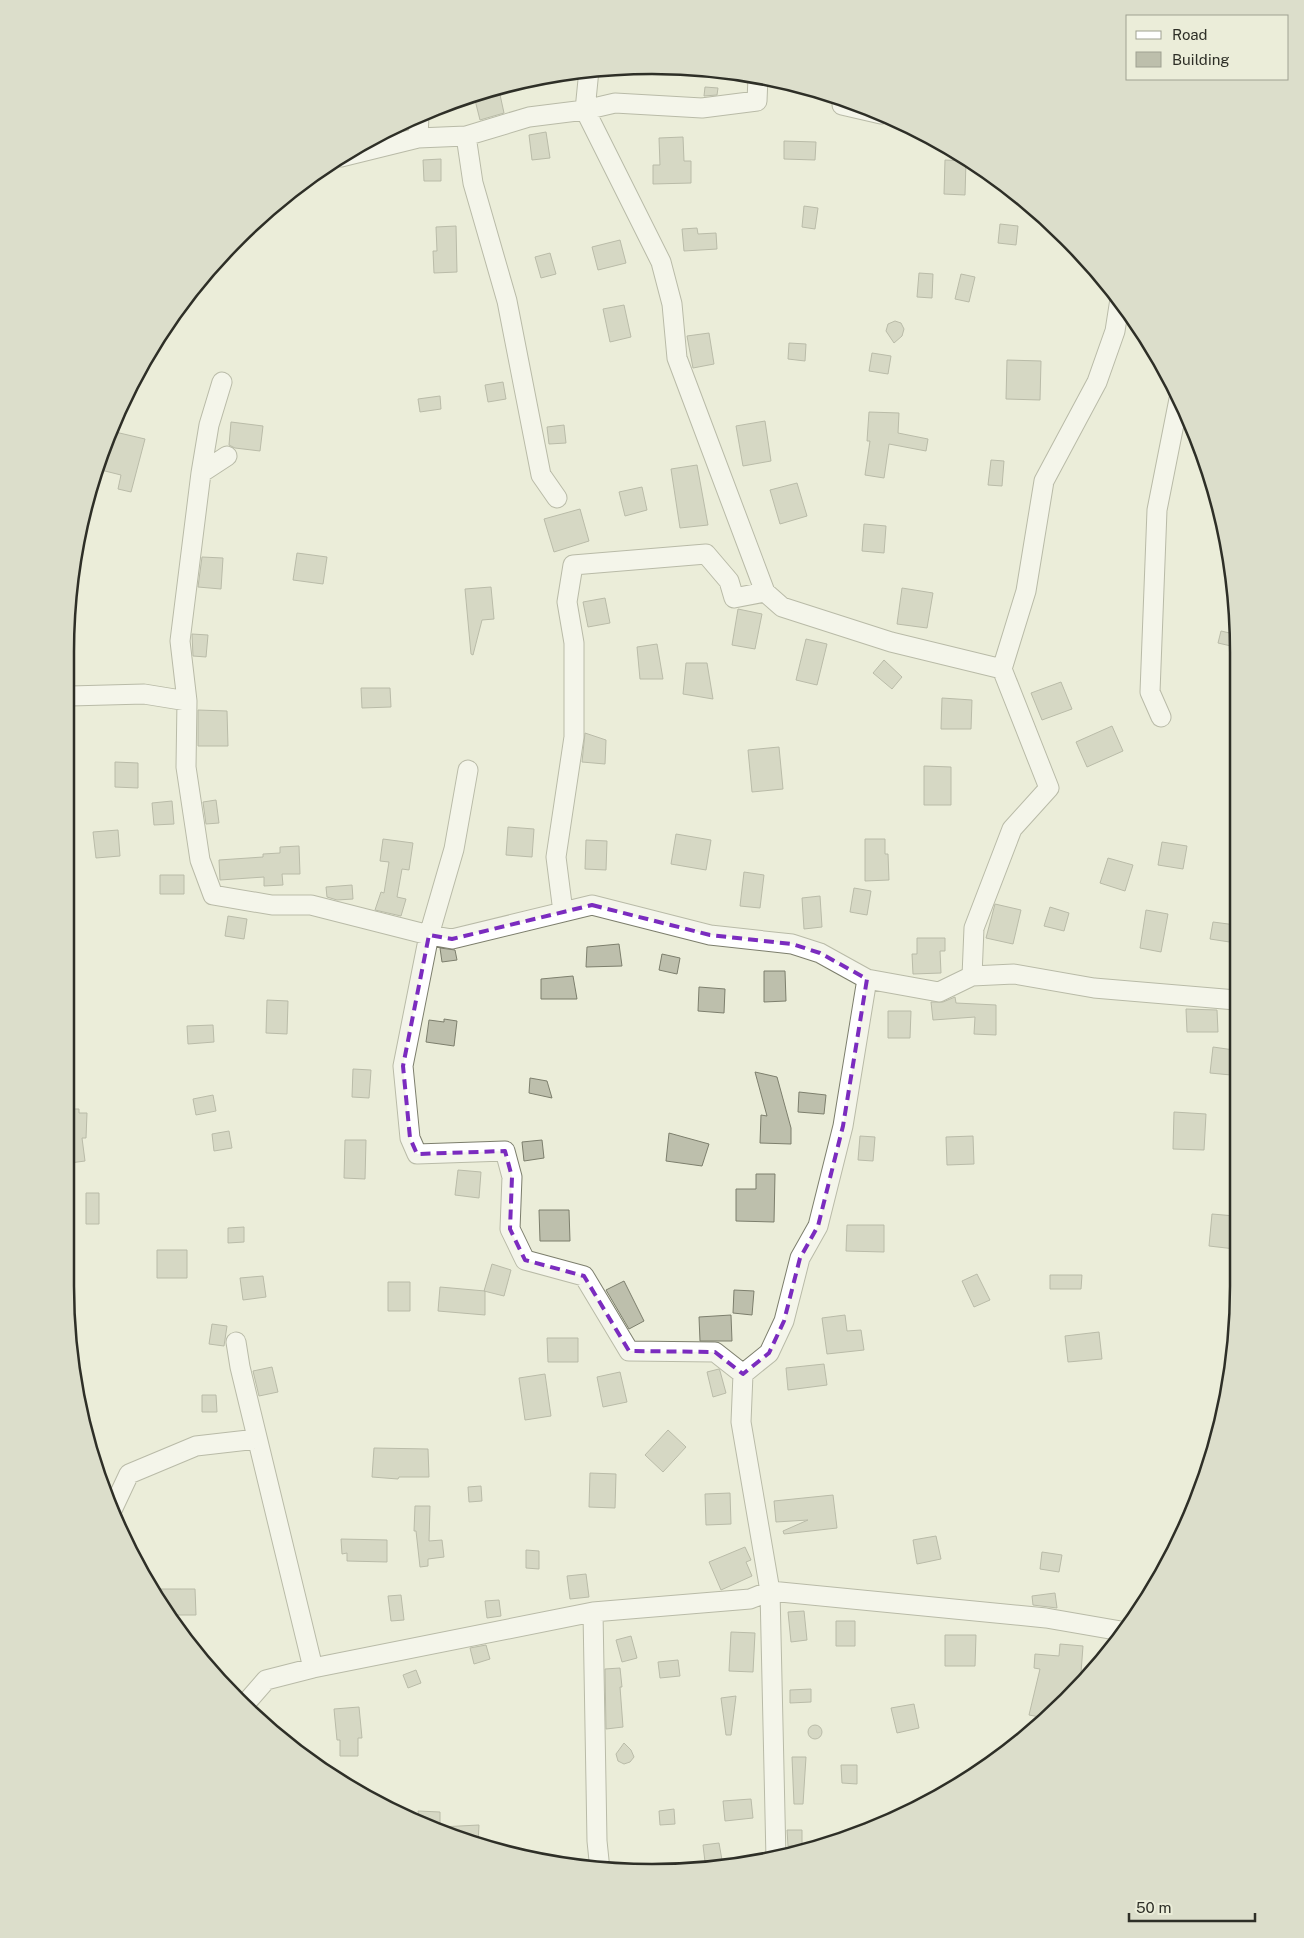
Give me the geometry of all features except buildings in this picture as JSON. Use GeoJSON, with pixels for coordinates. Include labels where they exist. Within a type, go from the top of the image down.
{"type":"FeatureCollection","features":[{"type":"Feature","properties":{"kind":"street"},"geometry":{"type":"LineString","coordinates":[[588,78],[585,110],[661,262],[672,304],[677,358],[765,592],[782,607],[800,613],[891,642],[1002,669]]}},
{"type":"Feature","properties":{"kind":"street"},"geometry":{"type":"LineString","coordinates":[[361,152],[418,138],[466,136],[529,118],[585,110],[615,103],[702,108],[757,101],[758,84]]}},
{"type":"Feature","properties":{"kind":"street"},"geometry":{"type":"LineString","coordinates":[[418,138],[419,123]]}},
{"type":"Feature","properties":{"kind":"street"},"geometry":{"type":"LineString","coordinates":[[466,136],[473,182],[507,301],[541,475],[557,498]]}},
{"type":"Feature","properties":{"kind":"street"},"geometry":{"type":"LineString","coordinates":[[972,976],[974,928],[1012,830],[1049,788],[1002,669],[1026,591],[1044,481],[1097,382],[1115,331],[1118,310]]}},
{"type":"Feature","properties":{"kind":"street"},"geometry":{"type":"LineString","coordinates":[[222,382],[209,425],[201,473],[180,641],[187,701],[186,767],[200,860],[213,895],[272,905],[311,905],[452,939],[592,905],[710,935],[792,944],[820,953],[867,979],[939,992],[972,976],[1014,974],[1094,988],[1230,999]]}},
{"type":"Feature","properties":{"kind":"street"},"geometry":{"type":"LineString","coordinates":[[1161,717],[1150,692],[1157,510],[1177,410]]}},
{"type":"Feature","properties":{"kind":"street"},"geometry":{"type":"LineString","coordinates":[[201,473],[227,456]]}},
{"type":"Feature","properties":{"kind":"street"},"geometry":{"type":"LineString","coordinates":[[563,912],[556,858],[574,737],[574,643],[567,602],[573,565],[706,554],[729,581],[734,598],[765,592]]}},
{"type":"Feature","properties":{"kind":"street"},"geometry":{"type":"LineString","coordinates":[[74,696],[144,694],[187,701]]}},
{"type":"Feature","properties":{"kind":"street"},"geometry":{"type":"LineString","coordinates":[[468,770],[454,849],[430,935],[403,1066],[410,1138],[417,1154],[505,1151],[512,1177],[510,1229],[525,1260],[584,1276],[629,1352],[715,1352],[743,1374]]}},
{"type":"Feature","properties":{"kind":"street"},"geometry":{"type":"LineString","coordinates":[[776,1851],[770,1591],[742,1422],[743,1374],[769,1353],[784,1321],[800,1258],[818,1226],[843,1126],[867,979]]}},
{"type":"Feature","properties":{"kind":"street"},"geometry":{"type":"LineString","coordinates":[[236,1342],[257,1439],[313,1668]]}},
{"type":"Feature","properties":{"kind":"street"},"geometry":{"type":"LineString","coordinates":[[116,1502],[129,1474],[196,1446],[257,1439]]}},
{"type":"Feature","properties":{"kind":"street"},"geometry":{"type":"LineString","coordinates":[[249,1700],[266,1680],[313,1668],[593,1612],[750,1599],[770,1591],[1046,1618],[1117,1630]]}},
{"type":"Feature","properties":{"kind":"street"},"geometry":{"type":"LineString","coordinates":[[593,1612],[597,1831],[599,1861]]}},
{"type":"Feature","properties":{"kind":"highlighted area"},"geometry":{"type":"Polygon","coordinates":[[[592,905],[710,935],[792,944],[820,953],[867,979],[843,1126],[818,1226],[800,1258],[784,1321],[769,1353],[743,1374],[715,1352],[629,1351],[584,1276],[525,1260],[510,1229],[512,1177],[505,1151],[417,1154],[410,1138],[403,1066],[429,935],[452,939],[592,905]]]}}]}
